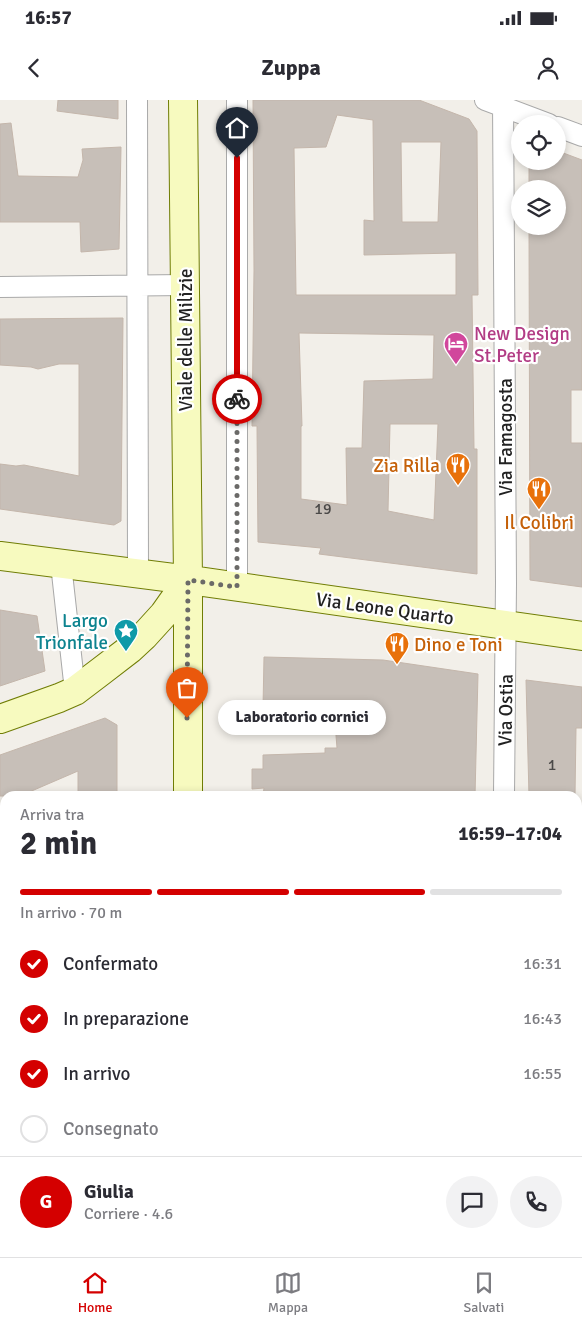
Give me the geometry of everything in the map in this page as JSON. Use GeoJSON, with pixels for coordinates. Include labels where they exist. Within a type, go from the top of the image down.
{"type":"FeatureCollection","features":[{"type":"Feature","properties":{"kind":"street"},"geometry":{"type":"LineString","coordinates":[[136,100],[138,573]]}},
{"type":"Feature","properties":{"kind":"street","name":"Viale delle Milizie"},"geometry":{"type":"LineString","coordinates":[[183,100],[188,580],[188,791]]}},
{"type":"Feature","properties":{"kind":"street"},"geometry":{"type":"LineString","coordinates":[[237,100],[237,587]]}},
{"type":"Feature","properties":{"kind":"street"},"geometry":{"type":"LineString","coordinates":[[497,102],[528,115]]}},
{"type":"Feature","properties":{"kind":"street","name":"Via Famagosta"},"geometry":{"type":"LineString","coordinates":[[497,102],[506,625]]}},
{"type":"Feature","properties":{"kind":"street"},"geometry":{"type":"LineString","coordinates":[[566,130],[582,136]]}},
{"type":"Feature","properties":{"kind":"street"},"geometry":{"type":"LineString","coordinates":[[0,287],[184,285]]}},
{"type":"Feature","properties":{"kind":"street"},"geometry":{"type":"LineString","coordinates":[[0,556],[188,580],[164,614],[130,649],[67,694],[0,719]]}},
{"type":"Feature","properties":{"kind":"street"},"geometry":{"type":"LineString","coordinates":[[52,563],[67,694]]}},
{"type":"Feature","properties":{"kind":"street","name":"Via Leone Quarto"},"geometry":{"type":"LineString","coordinates":[[188,580],[582,636]]}},
{"type":"Feature","properties":{"kind":"street","name":"Via Ostia"},"geometry":{"type":"LineString","coordinates":[[504,791],[506,625]]}},
{"type":"Feature","properties":{"kind":"building"},"geometry":{"type":"Polygon","coordinates":[[[58,100],[118,100],[118,119],[57,111],[58,100]]]}},
{"type":"Feature","properties":{"kind":"building"},"geometry":{"type":"Polygon","coordinates":[[[253,100],[419,100],[469,119],[477,131],[478,295],[472,295],[474,449],[477,449],[477,574],[319,554],[321,548],[258,542],[257,426],[252,426],[254,271],[253,100]],[[337,115],[326,147],[294,148],[296,295],[456,295],[456,253],[364,255],[364,220],[374,221],[373,120],[337,115]],[[401,142],[402,222],[438,222],[441,142],[401,142]],[[299,333],[302,426],[301,499],[347,505],[346,448],[362,448],[364,381],[433,379],[434,335],[299,333]],[[390,424],[388,511],[434,520],[438,424],[390,424]]]}},
{"type":"Feature","properties":{"kind":"building"},"geometry":{"type":"Polygon","coordinates":[[[11,123],[18,176],[78,177],[83,160],[82,149],[121,147],[119,249],[81,252],[80,222],[0,222],[0,124],[11,123]]]}},
{"type":"Feature","properties":{"kind":"building"},"geometry":{"type":"Polygon","coordinates":[[[566,154],[582,160],[582,390],[571,390],[571,443],[582,443],[582,587],[530,580],[529,235],[566,235],[566,180],[529,180],[529,170],[566,170],[566,154]]]}},
{"type":"Feature","properties":{"kind":"building"},"geometry":{"type":"Polygon","coordinates":[[[123,318],[121,521],[114,525],[0,509],[0,464],[24,465],[79,476],[79,364],[59,364],[38,369],[0,365],[0,319],[123,318]]]}},
{"type":"Feature","properties":{"kind":"building"},"geometry":{"type":"Polygon","coordinates":[[[0,610],[37,616],[45,671],[0,686],[0,610]]]}},
{"type":"Feature","properties":{"kind":"building"},"geometry":{"type":"Polygon","coordinates":[[[264,657],[383,660],[478,674],[475,791],[264,791],[264,788],[252,789],[252,769],[263,769],[263,755],[325,753],[325,748],[337,748],[334,710],[325,711],[326,706],[263,708],[264,657]]]}},
{"type":"Feature","properties":{"kind":"building"},"geometry":{"type":"Polygon","coordinates":[[[526,680],[582,687],[582,728],[576,728],[575,791],[529,791],[526,680]]]}},
{"type":"Feature","properties":{"kind":"building"},"geometry":{"type":"Polygon","coordinates":[[[105,718],[117,725],[117,791],[78,791],[78,771],[32,791],[0,791],[0,755],[105,718]]]}},
{"type":"Feature","properties":{"kind":"way so far"},"geometry":{"type":"LineString","coordinates":[[187,718],[188,580],[237,587],[237,399]]}},
{"type":"Feature","properties":{"kind":"place","name":"New Design St.Peter"},"geometry":{"type":"Point","coordinates":[456,365]}},
{"type":"Feature","properties":{"kind":"place","name":"Zia Rilla"},"geometry":{"type":"Point","coordinates":[458,486]}},
{"type":"Feature","properties":{"kind":"place","name":"Il Colibri"},"geometry":{"type":"Point","coordinates":[539,510]}},
{"type":"Feature","properties":{"kind":"place","name":"Largo Trionfale"},"geometry":{"type":"Point","coordinates":[126,652]}},
{"type":"Feature","properties":{"kind":"place","name":"Dino e Toni"},"geometry":{"type":"Point","coordinates":[397,665]}},
{"type":"Feature","properties":{"kind":"place","name":"Laboratorio cornici"},"geometry":{"type":"Point","coordinates":[187,718]}},
{"type":"Feature","properties":{"kind":"route"},"geometry":{"type":"LineString","coordinates":[[237,158],[237,399]]}}]}
